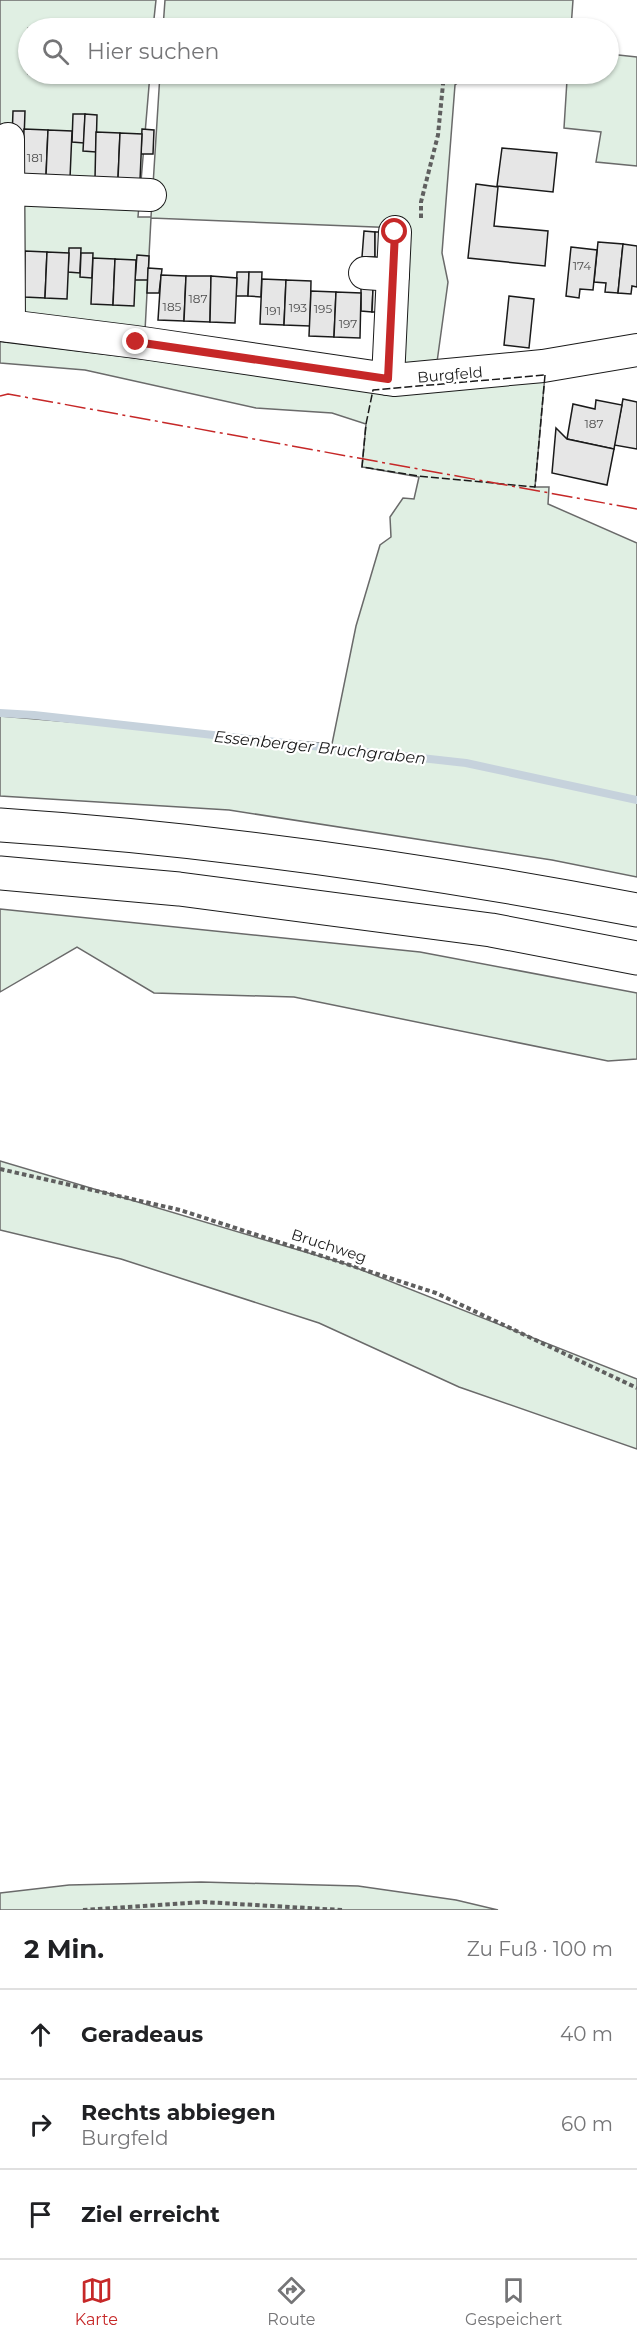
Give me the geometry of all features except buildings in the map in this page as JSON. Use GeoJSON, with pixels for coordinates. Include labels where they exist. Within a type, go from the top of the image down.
{"type":"FeatureCollection","features":[{"type":"Feature","properties":{"kind":"highway"},"geometry":{"type":"LineString","coordinates":[[0,825],[186,842],[376,865],[637,910]]}},
{"type":"Feature","properties":{"kind":"highway"},"geometry":{"type":"LineString","coordinates":[[0,873],[179,889],[491,930],[637,958]]}},
{"type":"Feature","properties":{"kind":"street"},"geometry":{"type":"LineString","coordinates":[[5,326],[8,139]]}},
{"type":"Feature","properties":{"kind":"street"},"geometry":{"type":"LineString","coordinates":[[8,189],[150,195]]}},
{"type":"Feature","properties":{"kind":"street"},"geometry":{"type":"LineString","coordinates":[[388,379],[379,274],[395,232]]}},
{"type":"Feature","properties":{"kind":"street","name":"Burgfeld"},"geometry":{"type":"LineString","coordinates":[[5,326],[136,342],[388,379],[543,366],[637,350]]}},
{"type":"Feature","properties":{"kind":"path","name":"Bruchweg"},"geometry":{"type":"LineString","coordinates":[[0,1169],[180,1210],[436,1293],[637,1388]]}},
{"type":"Feature","properties":{"kind":"path"},"geometry":{"type":"LineString","coordinates":[[83,1910],[203,1902],[342,1910]]}},
{"type":"Feature","properties":{"kind":"green space"},"geometry":{"type":"Polygon","coordinates":[[[0,0],[156,0],[154,18],[18,18],[18,84],[149,84],[138,217],[151,217],[159,84],[456,84],[442,253],[448,282],[437,362],[395,364],[400,228],[151,218],[145,331],[0,312],[0,0]]]}},
{"type":"Feature","properties":{"kind":"green space"},"geometry":{"type":"Polygon","coordinates":[[[165,0],[573,0],[572,18],[164,18],[165,0]]]}},
{"type":"Feature","properties":{"kind":"green space"},"geometry":{"type":"Polygon","coordinates":[[[619,55],[637,57],[637,166],[596,162],[601,132],[564,128],[567,84],[619,84],[619,55]]]}},
{"type":"Feature","properties":{"kind":"green space"},"geometry":{"type":"Polygon","coordinates":[[[0,341],[262,374],[545,375],[535,487],[549,487],[548,504],[637,543],[637,877],[552,860],[229,810],[0,796],[0,716],[332,744],[356,626],[380,545],[391,537],[390,517],[403,498],[414,499],[419,477],[362,467],[366,424],[332,413],[256,408],[85,370],[0,363],[0,341]]]}},
{"type":"Feature","properties":{"kind":"green space"},"geometry":{"type":"Polygon","coordinates":[[[0,909],[420,952],[637,993],[637,1059],[608,1061],[294,997],[154,993],[77,947],[0,992],[0,909]]]}},
{"type":"Feature","properties":{"kind":"green space"},"geometry":{"type":"Polygon","coordinates":[[[0,1161],[349,1265],[637,1379],[637,1449],[459,1387],[319,1323],[121,1259],[0,1230],[0,1161]]]}},
{"type":"Feature","properties":{"kind":"green space"},"geometry":{"type":"Polygon","coordinates":[[[201,1882],[358,1886],[456,1900],[498,1910],[0,1910],[0,1893],[69,1885],[201,1882]]]}},
{"type":"Feature","properties":{"kind":"waterway","name":"Essenberger Bruchgraben"},"geometry":{"type":"LineString","coordinates":[[0,713],[466,763],[637,800]]}},
{"type":"Feature","properties":{"kind":"fence"},"geometry":{"type":"LineString","coordinates":[[545,375],[535,487],[418,476],[362,467],[366,424],[373,390],[545,375]]}},
{"type":"Feature","properties":{"kind":"power"},"geometry":{"type":"LineString","coordinates":[[0,396],[8,394],[637,509]]}},
{"type":"Feature","properties":{"kind":"route"},"geometry":{"type":"LineString","coordinates":[[136,342],[388,379],[395,232]]}}]}
